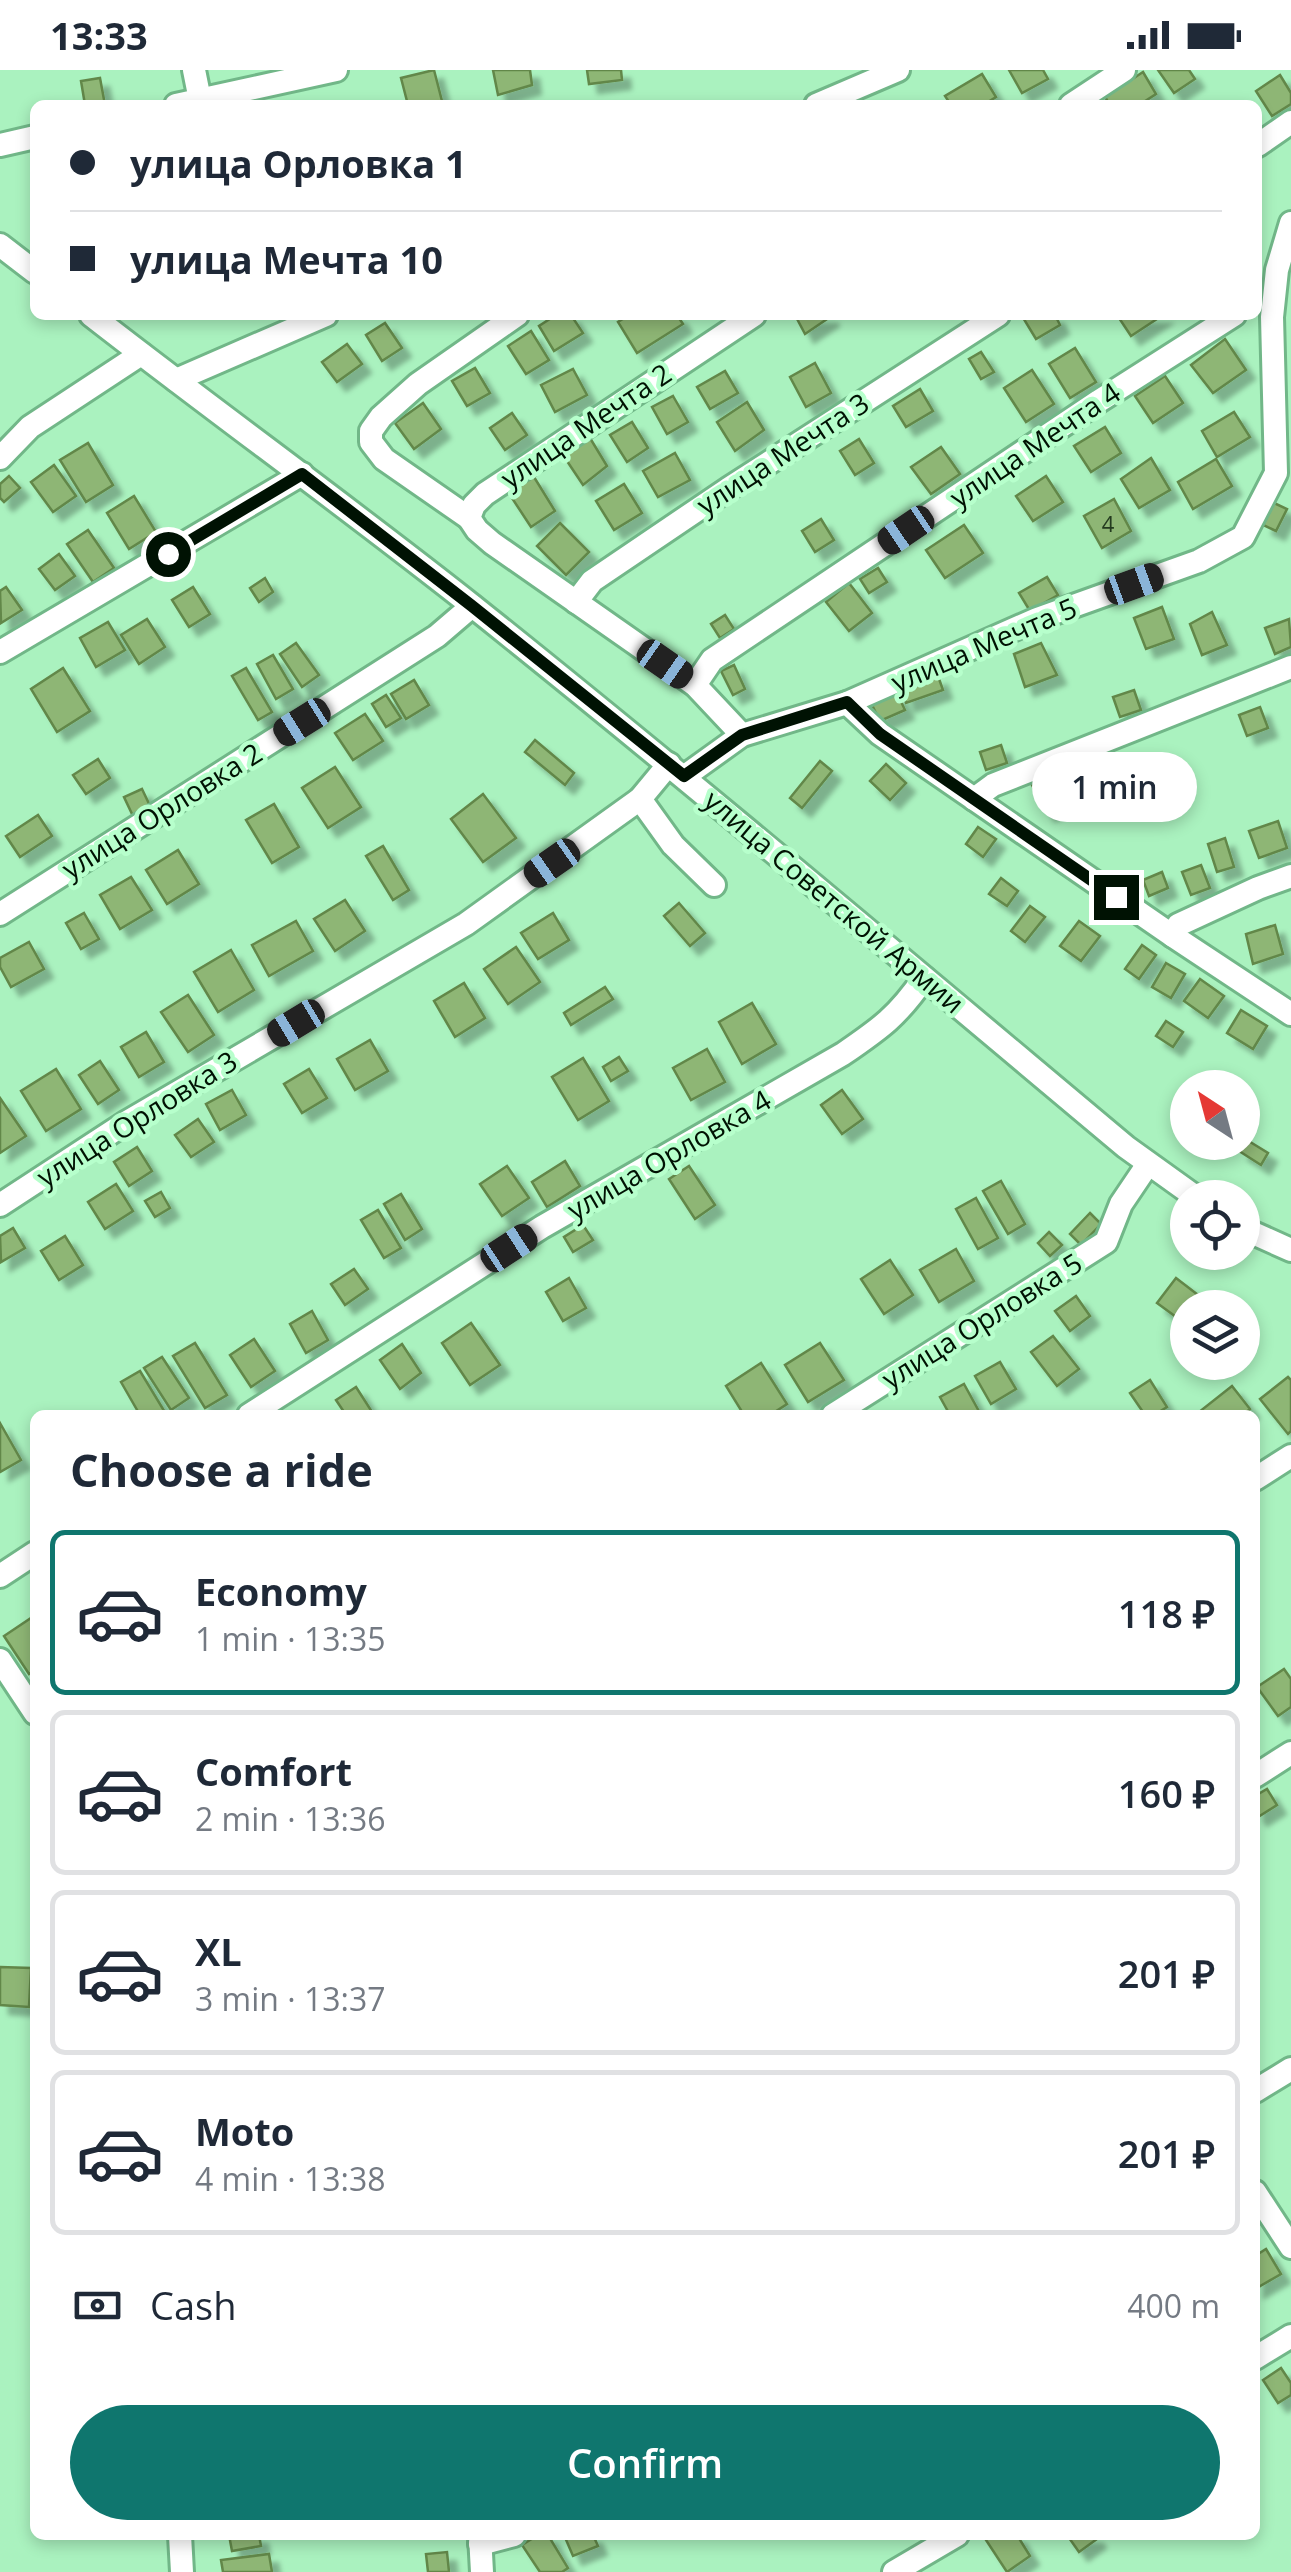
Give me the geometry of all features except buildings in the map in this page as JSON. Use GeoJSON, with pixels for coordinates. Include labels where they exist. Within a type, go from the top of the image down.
{"type":"FeatureCollection","features":[{"type":"Feature","properties":{"kind":"street"},"geometry":{"type":"LineString","coordinates":[[188,100],[194,70]]}},
{"type":"Feature","properties":{"kind":"street"},"geometry":{"type":"LineString","coordinates":[[197,100],[336,70]]}},
{"type":"Feature","properties":{"kind":"street"},"geometry":{"type":"LineString","coordinates":[[828,100],[898,70]]}},
{"type":"Feature","properties":{"kind":"street"},"geometry":{"type":"LineString","coordinates":[[1079,100],[1124,70]]}},
{"type":"Feature","properties":{"kind":"street"},"geometry":{"type":"LineString","coordinates":[[1262,141],[1291,122]]}},
{"type":"Feature","properties":{"kind":"street"},"geometry":{"type":"LineString","coordinates":[[0,144],[30,138]]}},
{"type":"Feature","properties":{"kind":"street"},"geometry":{"type":"LineString","coordinates":[[1273,316],[1277,270],[1291,222]]}},
{"type":"Feature","properties":{"kind":"street"},"geometry":{"type":"LineString","coordinates":[[0,245],[30,268]]}},
{"type":"Feature","properties":{"kind":"street","name":"улица Мечта 5"},"geometry":{"type":"LineString","coordinates":[[677,770],[742,735],[847,702],[1037,620],[1199,561],[1243,537],[1276,474],[1273,316]]}},
{"type":"Feature","properties":{"kind":"street","name":"улица Советской Армии"},"geometry":{"type":"LineString","coordinates":[[97,320],[302,474],[677,770],[1171,1180]]}},
{"type":"Feature","properties":{"kind":"street"},"geometry":{"type":"LineString","coordinates":[[176,380],[314,320]]}},
{"type":"Feature","properties":{"kind":"street"},"geometry":{"type":"LineString","coordinates":[[510,320],[418,384],[381,417],[371,431],[371,442],[384,459],[469,518],[492,544],[695,685],[742,735]]}},
{"type":"Feature","properties":{"kind":"street","name":"улица Мечта 2"},"geometry":{"type":"LineString","coordinates":[[469,518],[484,494],[746,320]]}},
{"type":"Feature","properties":{"kind":"street","name":"улица Мечта 3"},"geometry":{"type":"LineString","coordinates":[[576,602],[592,581],[607,570],[990,320]]}},
{"type":"Feature","properties":{"kind":"street","name":"улица Мечта 4"},"geometry":{"type":"LineString","coordinates":[[695,685],[712,660],[1226,320]]}},
{"type":"Feature","properties":{"kind":"street"},"geometry":{"type":"LineString","coordinates":[[0,458],[30,427],[141,354]]}},
{"type":"Feature","properties":{"kind":"street"},"geometry":{"type":"LineString","coordinates":[[0,652],[302,474]]}},
{"type":"Feature","properties":{"kind":"street"},"geometry":{"type":"LineString","coordinates":[[1276,474],[1291,495]]}},
{"type":"Feature","properties":{"kind":"street","name":"улица Орловка 2"},"geometry":{"type":"LineString","coordinates":[[0,914],[437,636],[472,606]]}},
{"type":"Feature","properties":{"kind":"street"},"geometry":{"type":"LineString","coordinates":[[974,799],[993,785],[1291,667]]}},
{"type":"Feature","properties":{"kind":"street"},"geometry":{"type":"LineString","coordinates":[[847,702],[880,734],[1291,1014]]}},
{"type":"Feature","properties":{"kind":"street","name":"улица Орловка 3"},"geometry":{"type":"LineString","coordinates":[[0,1205],[127,1122],[466,924],[677,770]]}},
{"type":"Feature","properties":{"kind":"street"},"geometry":{"type":"LineString","coordinates":[[640,799],[673,845],[714,884]]}},
{"type":"Feature","properties":{"kind":"street"},"geometry":{"type":"LineString","coordinates":[[1173,936],[1178,925],[1291,876]]}},
{"type":"Feature","properties":{"kind":"street","name":"улица Орловка 4"},"geometry":{"type":"LineString","coordinates":[[257,1410],[542,1226],[843,1054],[885,1026],[907,1004],[924,978]]}},
{"type":"Feature","properties":{"kind":"street","name":"улица Орловка 5"},"geometry":{"type":"LineString","coordinates":[[841,1410],[1106,1242],[1120,1204],[1148,1164]]}},
{"type":"Feature","properties":{"kind":"street"},"geometry":{"type":"LineString","coordinates":[[1260,1236],[1291,1250]]}},
{"type":"Feature","properties":{"kind":"street"},"geometry":{"type":"LineString","coordinates":[[1260,1475],[1291,1456]]}},
{"type":"Feature","properties":{"kind":"street"},"geometry":{"type":"LineString","coordinates":[[0,1576],[30,1556]]}},
{"type":"Feature","properties":{"kind":"street"},"geometry":{"type":"LineString","coordinates":[[0,1660],[30,1705]]}},
{"type":"Feature","properties":{"kind":"street"},"geometry":{"type":"LineString","coordinates":[[1260,1773],[1291,1753]]}},
{"type":"Feature","properties":{"kind":"street"},"geometry":{"type":"LineString","coordinates":[[1260,2088],[1291,2069]]}},
{"type":"Feature","properties":{"kind":"street"},"geometry":{"type":"LineString","coordinates":[[1260,2200],[1291,2247]]}},
{"type":"Feature","properties":{"kind":"street"},"geometry":{"type":"LineString","coordinates":[[1260,2355],[1291,2336]]}},
{"type":"Feature","properties":{"kind":"street"},"geometry":{"type":"LineString","coordinates":[[180,2540],[182,2572]]}},
{"type":"Feature","properties":{"kind":"street"},"geometry":{"type":"LineString","coordinates":[[480,2540],[482,2572]]}},
{"type":"Feature","properties":{"kind":"street"},"geometry":{"type":"LineString","coordinates":[[894,2572],[948,2540]]}},
{"type":"Feature","properties":{"kind":"route"},"geometry":{"type":"LineString","coordinates":[[168,554],[302,474],[684,776],[742,735],[847,702],[880,734],[1116,897]]}}]}
